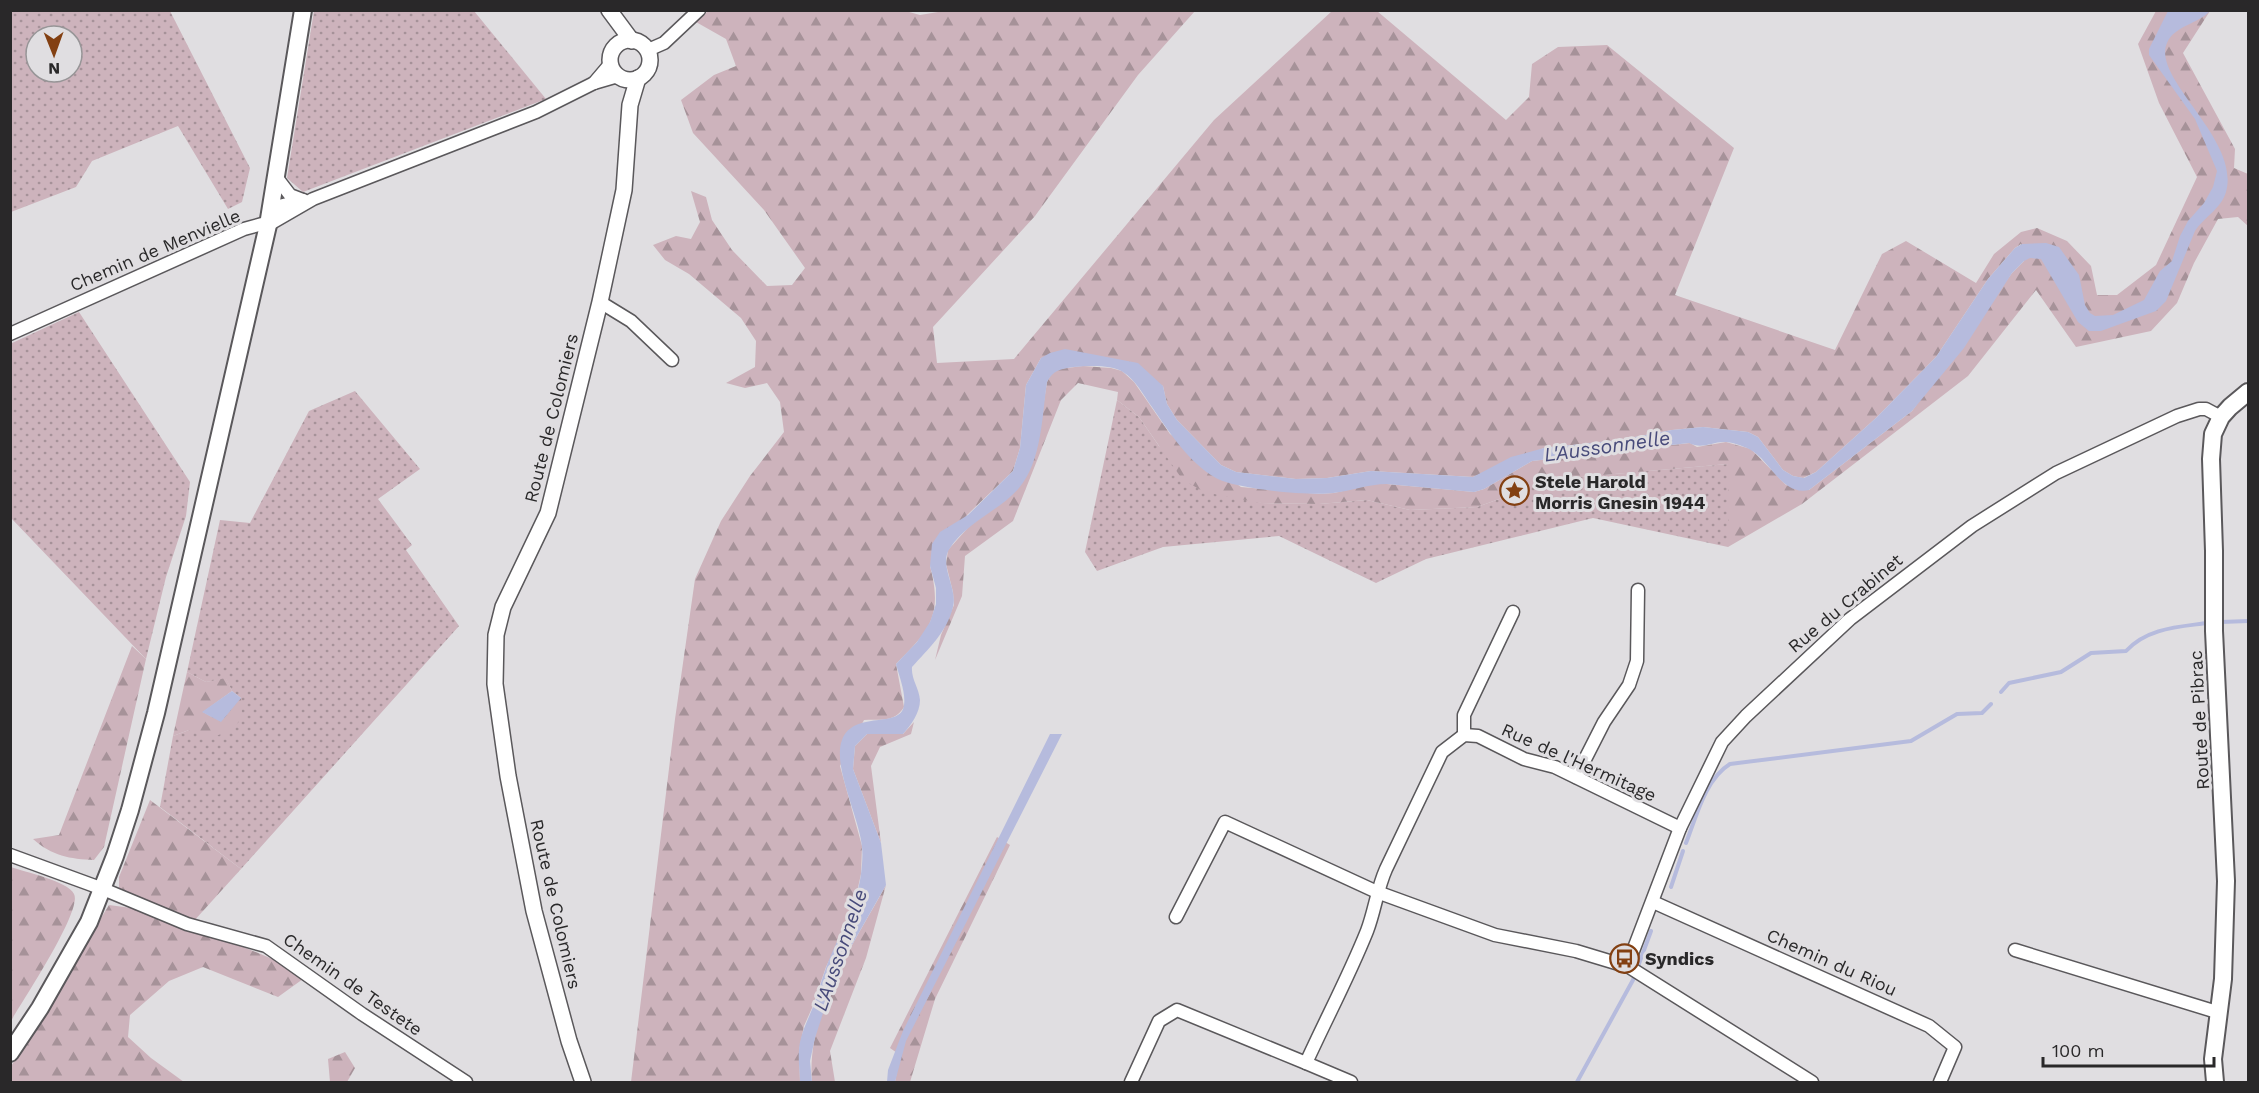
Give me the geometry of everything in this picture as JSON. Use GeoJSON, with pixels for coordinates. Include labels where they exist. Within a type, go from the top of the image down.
{"type":"FeatureCollection","features":[{"type":"Feature","properties":{"kind":"main road"},"geometry":{"type":"LineString","coordinates":[[10,1053],[74,951],[89,922],[103,889],[130,810],[156,713],[270,218],[303,10]]}},
{"type":"Feature","properties":{"kind":"main road","name":"Route de Pibrac"},"geometry":{"type":"LineString","coordinates":[[2215,1083],[2213,1059],[2220,1013],[2224,958],[2226,880],[2214,623],[2211,459],[2213,434],[2221,417],[2230,406],[2248,392]]}},
{"type":"Feature","properties":{"kind":"main road","name":"Route de Pibrac"},"geometry":{"type":"LineString","coordinates":[[2202,1083],[2213,1059]]}},
{"type":"Feature","properties":{"kind":"street"},"geometry":{"type":"LineString","coordinates":[[608,10],[632,40],[644,45],[648,50],[650,63],[648,69],[622,74],[611,57],[616,47],[632,40]]}},
{"type":"Feature","properties":{"kind":"street"},"geometry":{"type":"LineString","coordinates":[[608,10],[614,29],[616,47]]}},
{"type":"Feature","properties":{"kind":"street"},"geometry":{"type":"LineString","coordinates":[[648,50],[664,43],[699,10]]}},
{"type":"Feature","properties":{"kind":"street","name":"Chemin de Menvielle"},"geometry":{"type":"LineString","coordinates":[[10,334],[244,229],[262,224],[308,199],[536,112],[594,83],[622,74]]}},
{"type":"Feature","properties":{"kind":"street","name":"Route de Colomiers"},"geometry":{"type":"LineString","coordinates":[[584,1083],[569,1041],[534,911],[508,776],[497,695],[496,635],[503,606],[548,513],[600,302],[624,190],[630,105],[622,74]]}},
{"type":"Feature","properties":{"kind":"street"},"geometry":{"type":"LineString","coordinates":[[277,178],[290,195],[308,199]]}},
{"type":"Feature","properties":{"kind":"street"},"geometry":{"type":"LineString","coordinates":[[600,302],[631,321],[672,360]]}},
{"type":"Feature","properties":{"kind":"street","name":"Rue du Crabinet"},"geometry":{"type":"LineString","coordinates":[[1634,970],[1633,951],[1680,828],[1722,742],[1746,716],[1850,619],[1910,571],[1972,526],[2056,473],[2177,416],[2206,409],[2221,417]]}},
{"type":"Feature","properties":{"kind":"street"},"geometry":{"type":"LineString","coordinates":[[1576,777],[1604,722],[1629,685],[1637,661],[1638,590]]}},
{"type":"Feature","properties":{"kind":"street"},"geometry":{"type":"LineString","coordinates":[[1306,1063],[1368,929],[1377,892],[1386,868],[1442,752],[1464,735],[1464,715],[1513,612]]}},
{"type":"Feature","properties":{"kind":"street","name":"Rue de l'Hermitage"},"geometry":{"type":"LineString","coordinates":[[1464,735],[1478,736],[1524,759],[1555,767],[1680,828]]}},
{"type":"Feature","properties":{"kind":"street"},"geometry":{"type":"LineString","coordinates":[[1176,917],[1225,822],[1377,892],[1495,935],[1576,951],[1634,970],[1812,1083]]}},
{"type":"Feature","properties":{"kind":"street","name":"Chemin de Testete"},"geometry":{"type":"LineString","coordinates":[[10,855],[103,889],[187,924],[266,946],[279,953],[362,1014],[466,1083]]}},
{"type":"Feature","properties":{"kind":"street","name":"Chemin du Riou"},"geometry":{"type":"LineString","coordinates":[[1653,902],[1929,1026],[1955,1047],[1940,1083]]}},
{"type":"Feature","properties":{"kind":"street"},"geometry":{"type":"LineString","coordinates":[[2015,950],[2220,1013]]}},
{"type":"Feature","properties":{"kind":"street"},"geometry":{"type":"LineString","coordinates":[[1131,1083],[1159,1021],[1177,1010],[1351,1083]]}},
{"type":"Feature","properties":{"kind":"green space"},"geometry":{"type":"Polygon","coordinates":[[[11,10],[170,11],[250,168],[242,202],[228,209],[178,126],[92,161],[76,187],[11,212],[11,10]]]}},
{"type":"Feature","properties":{"kind":"green space"},"geometry":{"type":"Polygon","coordinates":[[[902,10],[920,15],[950,10],[1195,11],[1138,75],[1035,216],[933,327],[937,363],[1014,359],[1214,120],[1332,11],[1377,11],[1506,120],[1529,97],[1532,64],[1558,47],[1607,45],[1734,148],[1675,295],[1835,350],[1882,254],[1906,241],[1976,283],[1994,254],[2021,232],[2037,228],[2067,241],[2091,266],[2097,295],[2117,295],[2156,265],[2197,177],[2159,103],[2138,44],[2156,11],[2210,11],[2183,53],[2235,149],[2234,168],[2248,174],[2248,226],[2238,217],[2218,219],[2194,263],[2177,303],[2151,331],[2076,347],[2036,290],[1968,376],[1802,504],[1728,547],[1728,464],[1535,481],[1502,498],[1477,507],[1410,510],[1367,500],[1319,504],[1261,503],[1204,492],[1182,479],[1139,417],[1117,400],[1118,392],[1078,383],[1061,400],[1013,521],[965,556],[962,596],[935,660],[941,635],[954,605],[946,564],[948,550],[1036,452],[1047,382],[1051,374],[1059,369],[1083,366],[1122,371],[1134,382],[1170,434],[1241,487],[1319,494],[1373,484],[1387,484],[1474,492],[1484,489],[1532,461],[1690,443],[1697,447],[1726,442],[1751,449],[1786,485],[1809,490],[1912,411],[2012,273],[2024,261],[2021,244],[1988,279],[1936,357],[1877,417],[1816,472],[1803,478],[1793,476],[1783,470],[1758,437],[1748,432],[1703,427],[1619,440],[1544,448],[1473,477],[1371,471],[1327,478],[1296,479],[1236,472],[1221,465],[1177,420],[1167,404],[1163,386],[1071,351],[1041,358],[1026,385],[1020,448],[1013,471],[967,515],[930,566],[935,598],[931,621],[896,664],[904,707],[891,718],[864,720],[840,766],[862,846],[861,874],[853,910],[826,967],[804,1026],[799,1051],[800,1082],[631,1082],[675,719],[695,579],[721,521],[750,476],[784,432],[780,402],[767,383],[745,388],[726,383],[755,367],[756,341],[741,318],[689,274],[665,260],[653,245],[676,236],[691,239],[700,222],[691,191],[706,197],[712,220],[732,250],[767,286],[792,285],[805,268],[764,210],[693,133],[681,100],[714,75],[736,66],[726,39],[696,22],[708,11],[902,10]]]}},
{"type":"Feature","properties":{"kind":"green space"},"geometry":{"type":"Polygon","coordinates":[[[314,11],[474,11],[546,99],[303,192],[287,178],[314,11]]]}},
{"type":"Feature","properties":{"kind":"green space"},"geometry":{"type":"Polygon","coordinates":[[[79,312],[190,482],[186,516],[166,577],[146,659],[11,518],[10,344],[79,312]]]}},
{"type":"Feature","properties":{"kind":"green space"},"geometry":{"type":"Polygon","coordinates":[[[355,391],[420,469],[378,499],[412,545],[406,550],[459,626],[241,869],[160,807],[173,736],[189,730],[241,698],[232,691],[226,679],[206,682],[187,672],[220,520],[250,523],[309,411],[355,391]]]}},
{"type":"Feature","properties":{"kind":"green space"},"geometry":{"type":"Polygon","coordinates":[[[1117,400],[1139,417],[1159,446],[1261,503],[1319,504],[1367,500],[1410,510],[1477,507],[1502,498],[1534,481],[1728,464],[1728,547],[1593,518],[1426,559],[1376,583],[1279,536],[1163,547],[1097,571],[1085,552],[1117,400]]]}},
{"type":"Feature","properties":{"kind":"green space"},"geometry":{"type":"Polygon","coordinates":[[[132,646],[146,659],[104,847],[94,860],[62,856],[33,839],[59,835],[132,646]]]}},
{"type":"Feature","properties":{"kind":"green space"},"geometry":{"type":"Polygon","coordinates":[[[187,672],[206,682],[226,678],[232,691],[203,712],[221,722],[241,698],[242,719],[229,731],[208,739],[189,730],[173,736],[187,672]]]}},
{"type":"Feature","properties":{"kind":"green space"},"geometry":{"type":"Polygon","coordinates":[[[914,722],[911,734],[880,747],[871,766],[881,843],[853,769],[855,746],[867,734],[903,734],[914,722]]]}},
{"type":"Feature","properties":{"kind":"green space"},"geometry":{"type":"Polygon","coordinates":[[[150,800],[241,869],[193,922],[119,890],[119,877],[150,800]]]}},
{"type":"Feature","properties":{"kind":"green space"},"geometry":{"type":"Polygon","coordinates":[[[997,837],[1010,845],[935,999],[910,1082],[895,1082],[900,1055],[890,1048],[997,837]]]}},
{"type":"Feature","properties":{"kind":"green space"},"geometry":{"type":"Polygon","coordinates":[[[11,867],[70,889],[74,894],[74,903],[61,936],[11,1021],[11,867]]]}},
{"type":"Feature","properties":{"kind":"green space"},"geometry":{"type":"Polygon","coordinates":[[[886,885],[866,958],[830,1051],[835,1082],[812,1082],[812,1056],[824,1004],[847,955],[886,885]]]}},
{"type":"Feature","properties":{"kind":"green space"},"geometry":{"type":"Polygon","coordinates":[[[109,905],[161,912],[277,961],[303,979],[278,997],[203,967],[169,981],[130,1015],[128,1037],[151,1058],[184,1082],[11,1082],[10,1068],[109,905]]]}},
{"type":"Feature","properties":{"kind":"green space"},"geometry":{"type":"Polygon","coordinates":[[[345,1052],[355,1068],[347,1082],[330,1082],[328,1059],[345,1052]]]}},
{"type":"Feature","properties":{"kind":"water","name":"L'Aussonnelle"},"geometry":{"type":"Polygon","coordinates":[[[2168,11],[2210,11],[2170,37],[2167,43],[2166,58],[2172,74],[2221,151],[2227,172],[2224,198],[2195,231],[2166,301],[2156,311],[2101,331],[2089,331],[2078,322],[2041,259],[2030,258],[2024,261],[2012,273],[1964,348],[1912,411],[1809,490],[1791,488],[1749,449],[1726,442],[1699,446],[1689,443],[1532,461],[1484,489],[1474,492],[1387,484],[1322,494],[1255,488],[1226,482],[1206,472],[1188,456],[1136,383],[1118,369],[1092,366],[1061,369],[1055,373],[1047,382],[1040,437],[1027,477],[1011,496],[965,531],[947,555],[953,607],[942,632],[912,667],[920,700],[915,719],[903,734],[867,734],[855,746],[853,769],[881,843],[886,885],[836,973],[815,1038],[810,1061],[812,1082],[800,1082],[799,1054],[802,1034],[824,973],[851,911],[861,874],[862,847],[843,778],[840,751],[842,740],[856,725],[895,717],[901,712],[904,695],[896,664],[917,642],[930,622],[936,604],[936,588],[930,566],[932,544],[940,532],[968,515],[1013,471],[1020,448],[1026,385],[1041,358],[1065,349],[1138,363],[1163,386],[1167,404],[1177,420],[1221,465],[1236,472],[1296,479],[1327,478],[1371,471],[1473,477],[1511,457],[1544,448],[1619,440],[1703,427],[1748,432],[1758,437],[1783,470],[1793,476],[1804,478],[1816,472],[1877,417],[1936,357],[1988,279],[2015,248],[2022,244],[2046,243],[2059,247],[2079,275],[2085,305],[2095,316],[2113,315],[2144,300],[2160,271],[2172,261],[2180,236],[2188,221],[2204,203],[2213,187],[2217,171],[2195,119],[2149,55],[2149,49],[2168,11]]]}},
{"type":"Feature","properties":{"kind":"water"},"geometry":{"type":"Polygon","coordinates":[[[232,691],[241,698],[221,722],[202,712],[232,691]]]}},
{"type":"Feature","properties":{"kind":"water"},"geometry":{"type":"Polygon","coordinates":[[[1050,734],[1062,734],[906,1041],[895,1082],[887,1082],[888,1070],[903,1031],[1050,734]]]}},
{"type":"Feature","properties":{"kind":"waterway"},"geometry":{"type":"LineString","coordinates":[[2221,622],[2248,621]]}},
{"type":"Feature","properties":{"kind":"waterway"},"geometry":{"type":"LineString","coordinates":[[2001,692],[2009,683],[2061,672],[2091,653],[2126,651],[2134,643],[2153,633],[2207,623]]}},
{"type":"Feature","properties":{"kind":"waterway"},"geometry":{"type":"LineString","coordinates":[[1686,843],[1708,789],[1721,771],[1730,764],[1911,741],[1957,714],[1982,713],[1991,704]]}},
{"type":"Feature","properties":{"kind":"waterway"},"geometry":{"type":"LineString","coordinates":[[1671,887],[1683,851]]}},
{"type":"Feature","properties":{"kind":"waterway"},"geometry":{"type":"LineString","coordinates":[[1577,1082],[1633,980],[1651,931]]}},
{"type":"Feature","properties":{"kind":"place","name":"Stele Harold Morris Gnesin 1944"},"geometry":{"type":"Point","coordinates":[1514,491]}},
{"type":"Feature","properties":{"kind":"place","name":"Syndics"},"geometry":{"type":"Point","coordinates":[1624,958]}}]}
